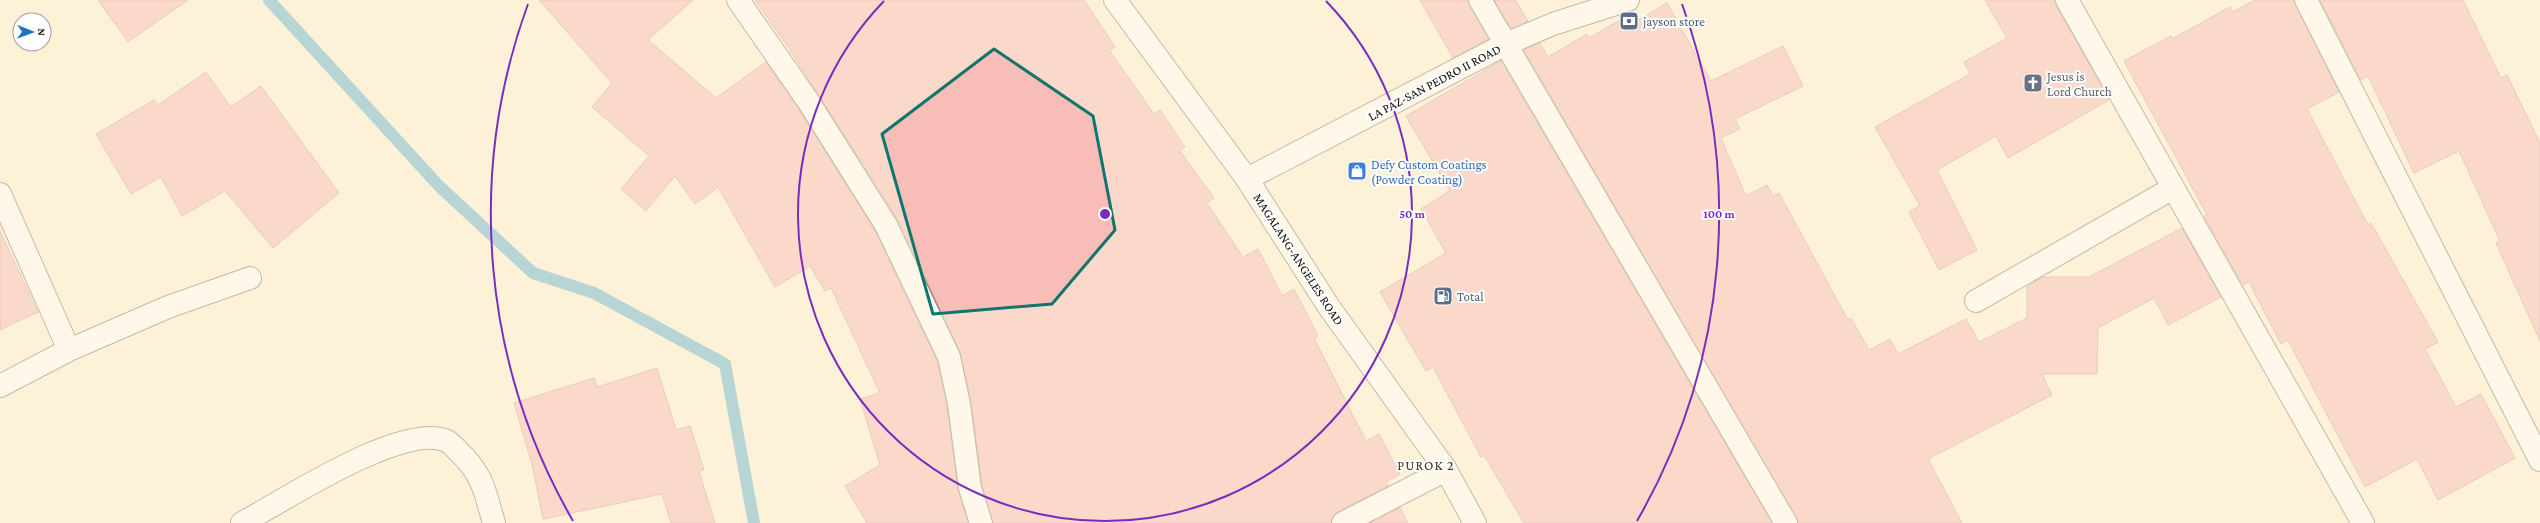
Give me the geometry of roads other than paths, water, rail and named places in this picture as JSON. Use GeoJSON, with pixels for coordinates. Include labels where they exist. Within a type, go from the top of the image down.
{"type":"FeatureCollection","features":[{"type":"Feature","properties":{"kind":"street"},"geometry":{"type":"LineString","coordinates":[[738,0],[808,101],[886,224],[949,357],[959,404],[970,488],[981,523]]}},
{"type":"Feature","properties":{"kind":"street","name":"MAGALANG-ANGELES ROAD"},"geometry":{"type":"LineString","coordinates":[[1115,0],[1246,179],[1329,307],[1446,470],[1475,523]]}},
{"type":"Feature","properties":{"kind":"street"},"geometry":{"type":"LineString","coordinates":[[1480,0],[1786,523]]}},
{"type":"Feature","properties":{"kind":"street","name":"LA PAZ-SAN PEDRO II ROAD"},"geometry":{"type":"LineString","coordinates":[[1246,179],[1506,44],[1554,24],[1628,0]]}},
{"type":"Feature","properties":{"kind":"street"},"geometry":{"type":"LineString","coordinates":[[2066,0],[2363,523]]}},
{"type":"Feature","properties":{"kind":"street"},"geometry":{"type":"LineString","coordinates":[[2306,0],[2540,460]]}},
{"type":"Feature","properties":{"kind":"street"},"geometry":{"type":"LineString","coordinates":[[1976,301],[2173,188]]}},
{"type":"Feature","properties":{"kind":"street"},"geometry":{"type":"LineString","coordinates":[[0,194],[69,350]]}},
{"type":"Feature","properties":{"kind":"street"},"geometry":{"type":"LineString","coordinates":[[0,386],[69,350],[168,307],[250,278]]}},
{"type":"Feature","properties":{"kind":"street"},"geometry":{"type":"LineString","coordinates":[[242,523],[373,451],[428,437],[447,441],[466,459],[481,479],[494,523]]}},
{"type":"Feature","properties":{"kind":"street"},"geometry":{"type":"LineString","coordinates":[[1343,523],[1446,470]]}},
{"type":"Feature","properties":{"kind":"waterway"},"geometry":{"type":"LineString","coordinates":[[269,0],[439,186],[533,273],[594,293],[725,364],[754,523]]}},
{"type":"Feature","properties":{"kind":"place","name":"jayson store"},"geometry":{"type":"Point","coordinates":[1629,21]}},
{"type":"Feature","properties":{"kind":"place","name":"Jesus is Lord Church"},"geometry":{"type":"Point","coordinates":[2033,83]}},
{"type":"Feature","properties":{"kind":"place","name":"Defy Custom Coatings (Powder Coating)"},"geometry":{"type":"Point","coordinates":[1357,171]}},
{"type":"Feature","properties":{"kind":"place","name":"Total"},"geometry":{"type":"Point","coordinates":[1443,296]}},
{"type":"Feature","properties":{"kind":"district","name":"PUROK 2"},"geometry":{"type":"Point","coordinates":[1426,465]}}]}
